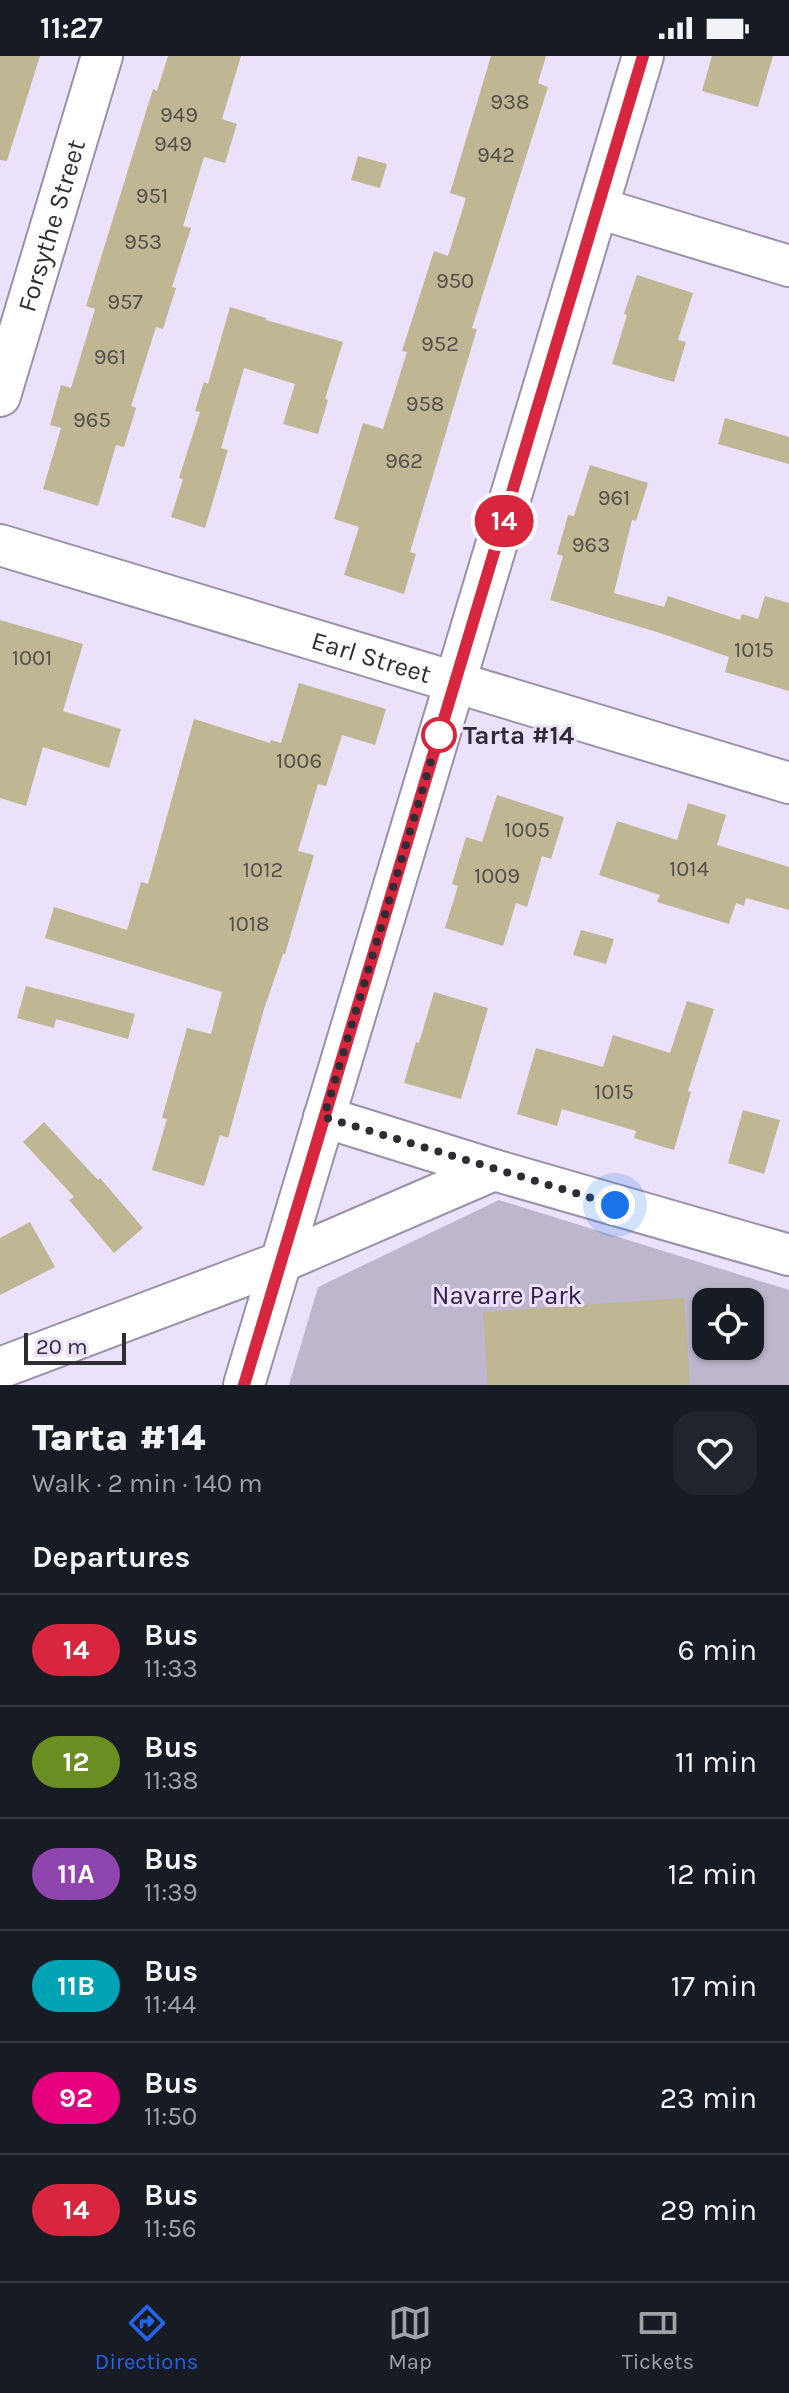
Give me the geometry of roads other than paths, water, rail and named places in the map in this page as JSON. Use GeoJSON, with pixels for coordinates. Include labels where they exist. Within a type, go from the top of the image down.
{"type":"FeatureCollection","features":[{"type":"Feature","properties":{"kind":"street","name":"Forsythe Street"},"geometry":{"type":"LineString","coordinates":[[0,396],[102,56]]}},
{"type":"Feature","properties":{"kind":"street"},"geometry":{"type":"LineString","coordinates":[[244,1385],[643,56]]}},
{"type":"Feature","properties":{"kind":"street"},"geometry":{"type":"LineString","coordinates":[[598,208],[789,266]]}},
{"type":"Feature","properties":{"kind":"street","name":"Earl Street"},"geometry":{"type":"LineString","coordinates":[[0,545],[789,783]]}},
{"type":"Feature","properties":{"kind":"street"},"geometry":{"type":"LineString","coordinates":[[324,1117],[494,1170],[789,1255]]}},
{"type":"Feature","properties":{"kind":"street"},"geometry":{"type":"LineString","coordinates":[[0,1368],[281,1262],[494,1170]]}},
{"type":"Feature","properties":{"kind":"place","name":"Tarta #14"},"geometry":{"type":"Point","coordinates":[439,735]}},
{"type":"Feature","properties":{"kind":"park label","name":"Navarre Park"},"geometry":{"type":"Point","coordinates":[507,1295]}}]}
